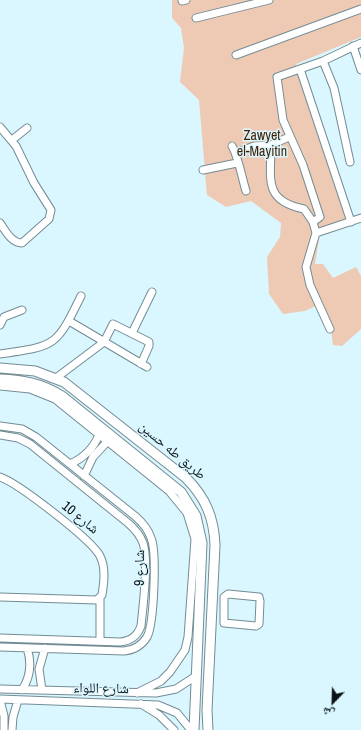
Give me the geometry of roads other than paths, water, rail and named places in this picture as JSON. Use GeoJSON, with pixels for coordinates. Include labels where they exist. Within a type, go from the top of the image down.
{"type":"FeatureCollection","features":[{"type":"Feature","properties":{"kind":"main road","name":"طريق طه حسين"},"geometry":{"type":"LineString","coordinates":[[0,368],[34,371],[56,378],[71,387],[186,478],[199,492],[208,508],[215,532],[208,730]]}},
{"type":"Feature","properties":{"kind":"main road","name":"طريق طه حسين"},"geometry":{"type":"LineString","coordinates":[[0,379],[26,381],[45,386],[62,396],[111,442],[180,492],[196,516],[202,543],[193,730]]}},
{"type":"Feature","properties":{"kind":"main road"},"geometry":{"type":"LineString","coordinates":[[199,615],[212,616]]}},
{"type":"Feature","properties":{"kind":"street"},"geometry":{"type":"LineString","coordinates":[[196,18],[270,0]]}},
{"type":"Feature","properties":{"kind":"street"},"geometry":{"type":"LineString","coordinates":[[236,55],[361,9]]}},
{"type":"Feature","properties":{"kind":"street"},"geometry":{"type":"LineString","coordinates":[[313,222],[320,217],[303,165],[289,137],[283,120],[277,77],[323,61],[361,43]]}},
{"type":"Feature","properties":{"kind":"street"},"geometry":{"type":"LineString","coordinates":[[353,46],[361,70]]}},
{"type":"Feature","properties":{"kind":"street"},"geometry":{"type":"LineString","coordinates":[[323,61],[334,88],[350,162]]}},
{"type":"Feature","properties":{"kind":"street"},"geometry":{"type":"LineString","coordinates":[[300,69],[351,222]]}},
{"type":"Feature","properties":{"kind":"street"},"geometry":{"type":"LineString","coordinates":[[0,127],[12,140],[23,158],[34,183],[50,207],[51,215],[47,221],[22,243],[16,243],[12,240],[0,222]]}},
{"type":"Feature","properties":{"kind":"street"},"geometry":{"type":"LineString","coordinates":[[12,140],[26,128]]}},
{"type":"Feature","properties":{"kind":"street"},"geometry":{"type":"LineString","coordinates":[[236,154],[254,146],[271,145],[289,137]]}},
{"type":"Feature","properties":{"kind":"street"},"geometry":{"type":"LineString","coordinates":[[271,145],[270,187],[278,199],[289,206],[304,209],[313,222],[316,233],[306,267],[310,285],[330,329]]}},
{"type":"Feature","properties":{"kind":"street"},"geometry":{"type":"LineString","coordinates":[[232,146],[236,154],[237,163],[246,191]]}},
{"type":"Feature","properties":{"kind":"street"},"geometry":{"type":"LineString","coordinates":[[203,170],[237,163]]}},
{"type":"Feature","properties":{"kind":"street"},"geometry":{"type":"LineString","coordinates":[[316,233],[361,218]]}},
{"type":"Feature","properties":{"kind":"street"},"geometry":{"type":"LineString","coordinates":[[132,333],[152,292]]}},
{"type":"Feature","properties":{"kind":"street"},"geometry":{"type":"LineString","coordinates":[[0,354],[43,347],[56,339],[69,321],[81,296]]}},
{"type":"Feature","properties":{"kind":"street"},"geometry":{"type":"LineString","coordinates":[[0,325],[4,317],[22,310]]}},
{"type":"Feature","properties":{"kind":"street"},"geometry":{"type":"LineString","coordinates":[[56,378],[104,342],[113,324],[150,343],[144,365],[104,342],[69,321]]}},
{"type":"Feature","properties":{"kind":"street"},"geometry":{"type":"LineString","coordinates":[[0,386],[24,388],[41,392],[82,416],[99,434],[111,442],[174,496],[190,520],[195,539],[190,625],[184,650],[170,672],[160,681],[137,693]]}},
{"type":"Feature","properties":{"kind":"street","name":"شارع 9"},"geometry":{"type":"LineString","coordinates":[[0,426],[16,427],[32,434],[140,521],[152,539],[155,560],[149,633],[141,644],[129,650],[0,647]]}},
{"type":"Feature","properties":{"kind":"street"},"geometry":{"type":"LineString","coordinates":[[70,464],[86,455],[94,445],[99,434]]}},
{"type":"Feature","properties":{"kind":"street","name":"شارع 9"},"geometry":{"type":"LineString","coordinates":[[0,435],[18,438],[30,444],[137,532],[143,542],[145,560],[141,625],[139,632],[135,637],[126,641],[0,638]]}},
{"type":"Feature","properties":{"kind":"street"},"geometry":{"type":"LineString","coordinates":[[84,476],[94,457],[111,442]]}},
{"type":"Feature","properties":{"kind":"street","name":"شارع 10"},"geometry":{"type":"LineString","coordinates":[[0,477],[22,489],[94,547],[100,556],[103,567],[103,593],[100,598],[100,641]]}},
{"type":"Feature","properties":{"kind":"street"},"geometry":{"type":"LineString","coordinates":[[100,501],[106,493]]}},
{"type":"Feature","properties":{"kind":"street"},"geometry":{"type":"LineString","coordinates":[[213,594],[259,597],[259,624],[256,626],[224,623],[222,620],[225,595]]}},
{"type":"Feature","properties":{"kind":"street"},"geometry":{"type":"LineString","coordinates":[[0,597],[95,600],[100,598]]}},
{"type":"Feature","properties":{"kind":"street"},"geometry":{"type":"LineString","coordinates":[[22,690],[30,669],[30,658],[27,648]]}},
{"type":"Feature","properties":{"kind":"street"},"geometry":{"type":"LineString","coordinates":[[42,690],[39,669],[44,648]]}},
{"type":"Feature","properties":{"kind":"street","name":"شارع اللواء"},"geometry":{"type":"LineString","coordinates":[[0,689],[156,693],[169,691],[182,686],[196,676]]}},
{"type":"Feature","properties":{"kind":"street"},"geometry":{"type":"LineString","coordinates":[[0,699],[4,716],[4,730]]}},
{"type":"Feature","properties":{"kind":"street","name":"شارع اللواء"},"geometry":{"type":"LineString","coordinates":[[0,699],[137,703],[158,705],[168,708],[184,720],[193,730]]}},
{"type":"Feature","properties":{"kind":"street"},"geometry":{"type":"LineString","coordinates":[[12,730],[13,716],[18,700]]}},
{"type":"Feature","properties":{"kind":"street"},"geometry":{"type":"LineString","coordinates":[[137,703],[159,715],[174,730]]}},
{"type":"Feature","properties":{"kind":"park label","name":"Zawyet el-Mayitin"},"geometry":{"type":"Point","coordinates":[262,144]}}]}
